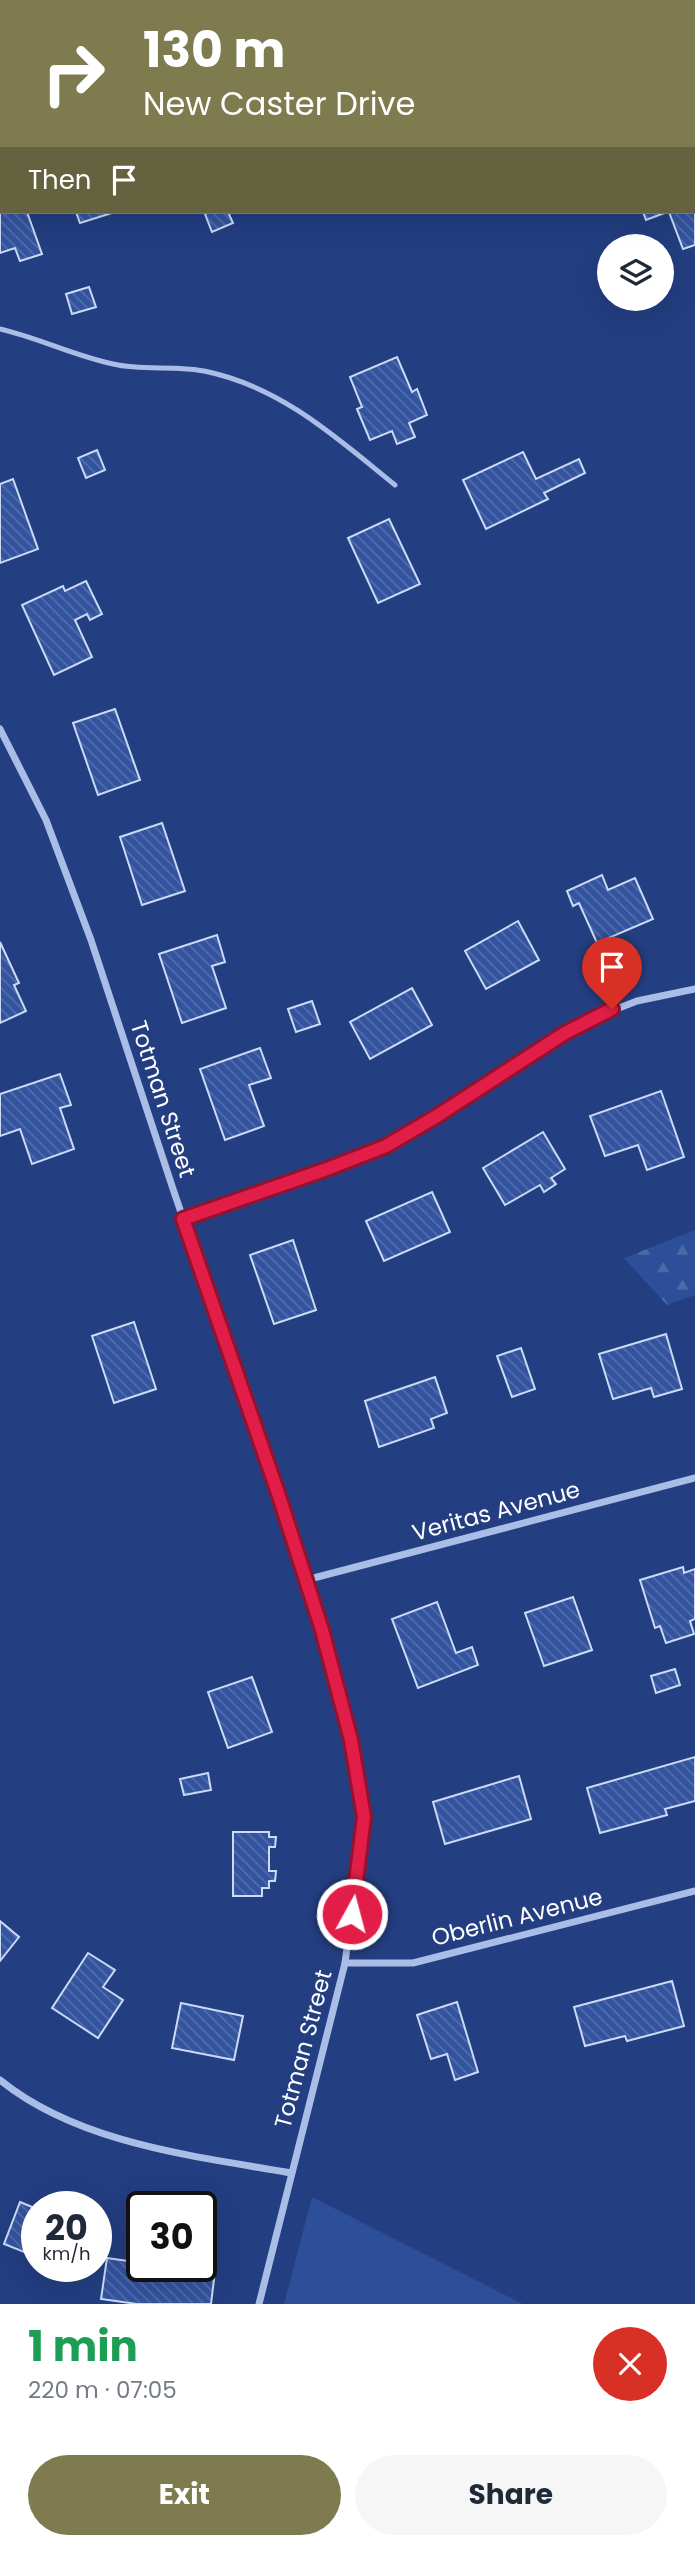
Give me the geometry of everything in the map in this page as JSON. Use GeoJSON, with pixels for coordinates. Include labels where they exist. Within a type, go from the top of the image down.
{"type":"FeatureCollection","features":[{"type":"Feature","properties":{"kind":"street","name":"Totman Street"},"geometry":{"type":"LineString","coordinates":[[0,729],[46,820],[91,940],[306,1580],[351,1740],[364,1817],[345,1963],[259,2304]]}},
{"type":"Feature","properties":{"kind":"street"},"geometry":{"type":"LineString","coordinates":[[183,1219],[386,1146],[587,1020],[637,1001],[695,989]]}},
{"type":"Feature","properties":{"kind":"street","name":"Veritas Avenue"},"geometry":{"type":"LineString","coordinates":[[306,1580],[695,1478]]}},
{"type":"Feature","properties":{"kind":"street","name":"Oberlin Avenue"},"geometry":{"type":"LineString","coordinates":[[345,1963],[413,1963],[695,1891]]}},
{"type":"Feature","properties":{"kind":"street"},"geometry":{"type":"LineString","coordinates":[[0,2080],[54,2112],[130,2142],[291,2173]]}},
{"type":"Feature","properties":{"kind":"lane"},"geometry":{"type":"LineString","coordinates":[[0,330],[22,334],[114,365],[201,370],[223,375],[262,390],[317,422],[395,485]]}},
{"type":"Feature","properties":{"kind":"green space"},"geometry":{"type":"Polygon","coordinates":[[[695,1230],[695,1295],[667,1305],[624,1258],[695,1230]]]}},
{"type":"Feature","properties":{"kind":"green space"},"geometry":{"type":"Polygon","coordinates":[[[312,2197],[523,2304],[284,2304],[312,2197]]]}},
{"type":"Feature","properties":{"kind":"building"},"geometry":{"type":"Polygon","coordinates":[[[0,214],[28,214],[42,254],[20,261],[15,248],[0,253],[0,214]]]}},
{"type":"Feature","properties":{"kind":"building"},"geometry":{"type":"Polygon","coordinates":[[[77,214],[109,214],[80,223],[77,214]]]}},
{"type":"Feature","properties":{"kind":"building"},"geometry":{"type":"Polygon","coordinates":[[[205,214],[229,214],[233,223],[212,232],[205,214]]]}},
{"type":"Feature","properties":{"kind":"building"},"geometry":{"type":"Polygon","coordinates":[[[644,214],[662,214],[646,220],[644,214]]]}},
{"type":"Feature","properties":{"kind":"building"},"geometry":{"type":"Polygon","coordinates":[[[670,214],[695,214],[695,245],[683,249],[670,214]]]}},
{"type":"Feature","properties":{"kind":"building"},"geometry":{"type":"Polygon","coordinates":[[[89,287],[96,307],[72,314],[66,294],[89,287]]]}},
{"type":"Feature","properties":{"kind":"building"},"geometry":{"type":"Polygon","coordinates":[[[397,357],[412,392],[417,389],[427,415],[409,423],[415,437],[397,444],[392,431],[370,440],[357,409],[362,407],[350,377],[397,357]]]}},
{"type":"Feature","properties":{"kind":"building"},"geometry":{"type":"Polygon","coordinates":[[[97,450],[105,470],[86,478],[78,458],[97,450]]]}},
{"type":"Feature","properties":{"kind":"building"},"geometry":{"type":"Polygon","coordinates":[[[523,452],[536,479],[579,459],[585,473],[544,493],[548,499],[486,529],[463,480],[523,452]]]}},
{"type":"Feature","properties":{"kind":"building"},"geometry":{"type":"Polygon","coordinates":[[[13,479],[38,549],[0,563],[0,484],[13,479]]]}},
{"type":"Feature","properties":{"kind":"building"},"geometry":{"type":"Polygon","coordinates":[[[389,519],[420,584],[378,603],[348,538],[389,519]]]}},
{"type":"Feature","properties":{"kind":"building"},"geometry":{"type":"Polygon","coordinates":[[[86,581],[102,614],[90,620],[87,614],[75,620],[92,657],[54,675],[22,605],[63,586],[65,591],[86,581]]]}},
{"type":"Feature","properties":{"kind":"building"},"geometry":{"type":"Polygon","coordinates":[[[115,709],[140,780],[98,795],[73,723],[115,709]]]}},
{"type":"Feature","properties":{"kind":"building"},"geometry":{"type":"Polygon","coordinates":[[[162,823],[185,891],[142,905],[120,837],[162,823]]]}},
{"type":"Feature","properties":{"kind":"building"},"geometry":{"type":"Polygon","coordinates":[[[602,875],[608,890],[635,878],[653,919],[597,943],[579,903],[573,906],[567,891],[602,875]]]}},
{"type":"Feature","properties":{"kind":"building"},"geometry":{"type":"Polygon","coordinates":[[[518,921],[539,960],[486,989],[465,951],[518,921]]]}},
{"type":"Feature","properties":{"kind":"building"},"geometry":{"type":"Polygon","coordinates":[[[217,935],[225,962],[212,966],[226,1008],[182,1023],[159,954],[217,935]]]}},
{"type":"Feature","properties":{"kind":"building"},"geometry":{"type":"Polygon","coordinates":[[[0,942],[19,983],[14,985],[26,1011],[0,1023],[0,942]]]}},
{"type":"Feature","properties":{"kind":"building"},"geometry":{"type":"Polygon","coordinates":[[[412,988],[432,1025],[370,1059],[350,1022],[412,988]]]}},
{"type":"Feature","properties":{"kind":"building"},"geometry":{"type":"Polygon","coordinates":[[[312,1001],[320,1024],[296,1032],[288,1009],[312,1001]]]}},
{"type":"Feature","properties":{"kind":"building"},"geometry":{"type":"Polygon","coordinates":[[[260,1048],[271,1078],[249,1085],[264,1126],[225,1140],[200,1069],[260,1048]]]}},
{"type":"Feature","properties":{"kind":"building"},"geometry":{"type":"Polygon","coordinates":[[[60,1074],[71,1105],[60,1108],[74,1149],[32,1164],[20,1129],[0,1136],[0,1094],[60,1074]]]}},
{"type":"Feature","properties":{"kind":"building"},"geometry":{"type":"Polygon","coordinates":[[[661,1091],[684,1157],[647,1170],[638,1145],[605,1156],[590,1116],[661,1091]]]}},
{"type":"Feature","properties":{"kind":"building"},"geometry":{"type":"Polygon","coordinates":[[[543,1132],[565,1169],[551,1178],[556,1184],[544,1192],[540,1185],[505,1205],[483,1168],[543,1132]]]}},
{"type":"Feature","properties":{"kind":"building"},"geometry":{"type":"Polygon","coordinates":[[[432,1192],[450,1232],[384,1261],[366,1221],[432,1192]]]}},
{"type":"Feature","properties":{"kind":"building"},"geometry":{"type":"Polygon","coordinates":[[[293,1240],[316,1310],[274,1324],[250,1255],[293,1240]]]}},
{"type":"Feature","properties":{"kind":"building"},"geometry":{"type":"Polygon","coordinates":[[[134,1322],[156,1389],[114,1403],[92,1336],[134,1322]]]}},
{"type":"Feature","properties":{"kind":"building"},"geometry":{"type":"Polygon","coordinates":[[[666,1334],[682,1389],[654,1397],[651,1388],[613,1399],[599,1354],[666,1334]]]}},
{"type":"Feature","properties":{"kind":"building"},"geometry":{"type":"Polygon","coordinates":[[[521,1348],[535,1389],[512,1397],[497,1356],[521,1348]]]}},
{"type":"Feature","properties":{"kind":"building"},"geometry":{"type":"Polygon","coordinates":[[[435,1377],[447,1413],[431,1419],[434,1428],[379,1447],[365,1401],[435,1377]]]}},
{"type":"Feature","properties":{"kind":"building"},"geometry":{"type":"Polygon","coordinates":[[[683,1567],[684,1573],[695,1569],[695,1619],[690,1621],[694,1634],[666,1643],[660,1626],[655,1628],[640,1580],[683,1567]]]}},
{"type":"Feature","properties":{"kind":"building"},"geometry":{"type":"Polygon","coordinates":[[[573,1597],[592,1650],[544,1666],[525,1613],[573,1597]]]}},
{"type":"Feature","properties":{"kind":"building"},"geometry":{"type":"Polygon","coordinates":[[[437,1602],[456,1653],[472,1647],[478,1665],[418,1688],[392,1619],[437,1602]]]}},
{"type":"Feature","properties":{"kind":"building"},"geometry":{"type":"Polygon","coordinates":[[[675,1669],[680,1685],[656,1693],[651,1676],[675,1669]]]}},
{"type":"Feature","properties":{"kind":"building"},"geometry":{"type":"Polygon","coordinates":[[[252,1677],[272,1732],[228,1748],[208,1692],[252,1677]]]}},
{"type":"Feature","properties":{"kind":"building"},"geometry":{"type":"Polygon","coordinates":[[[695,1757],[695,1801],[665,1809],[667,1815],[600,1833],[587,1788],[695,1757]]]}},
{"type":"Feature","properties":{"kind":"building"},"geometry":{"type":"Polygon","coordinates":[[[208,1773],[211,1790],[184,1795],[180,1779],[208,1773]]]}},
{"type":"Feature","properties":{"kind":"building"},"geometry":{"type":"Polygon","coordinates":[[[519,1776],[531,1819],[445,1844],[433,1802],[519,1776]]]}},
{"type":"Feature","properties":{"kind":"building"},"geometry":{"type":"Polygon","coordinates":[[[233,1832],[269,1832],[269,1837],[276,1837],[275,1847],[269,1847],[269,1871],[276,1871],[275,1881],[269,1881],[269,1888],[262,1888],[262,1896],[233,1896],[233,1832]]]}},
{"type":"Feature","properties":{"kind":"building"},"geometry":{"type":"Polygon","coordinates":[[[0,1921],[19,1937],[0,1961],[0,1921]]]}},
{"type":"Feature","properties":{"kind":"building"},"geometry":{"type":"Polygon","coordinates":[[[88,1953],[115,1970],[103,1987],[123,2000],[98,2038],[52,2008],[88,1953]]]}},
{"type":"Feature","properties":{"kind":"building"},"geometry":{"type":"Polygon","coordinates":[[[672,1981],[684,2026],[627,2041],[625,2036],[585,2046],[574,2007],[672,1981]]]}},
{"type":"Feature","properties":{"kind":"building"},"geometry":{"type":"Polygon","coordinates":[[[457,2002],[478,2072],[455,2080],[447,2054],[431,2059],[417,2015],[457,2002]]]}},
{"type":"Feature","properties":{"kind":"building"},"geometry":{"type":"Polygon","coordinates":[[[181,2003],[243,2016],[234,2060],[172,2048],[181,2003]]]}},
{"type":"Feature","properties":{"kind":"building"},"geometry":{"type":"Polygon","coordinates":[[[20,2202],[21,2251],[4,2244],[20,2202]]]}},
{"type":"Feature","properties":{"kind":"building"},"geometry":{"type":"Polygon","coordinates":[[[112,2259],[126,2261],[126,2282],[214,2282],[211,2304],[137,2304],[101,2299],[103,2282],[112,2282],[112,2259]]]}},
{"type":"Feature","properties":{"kind":"route"},"geometry":{"type":"LineString","coordinates":[[352,1914],[364,1817],[351,1740],[322,1630],[278,1493],[183,1219],[386,1146],[437,1116],[522,1059],[587,1020],[612,1009]]}}]}
